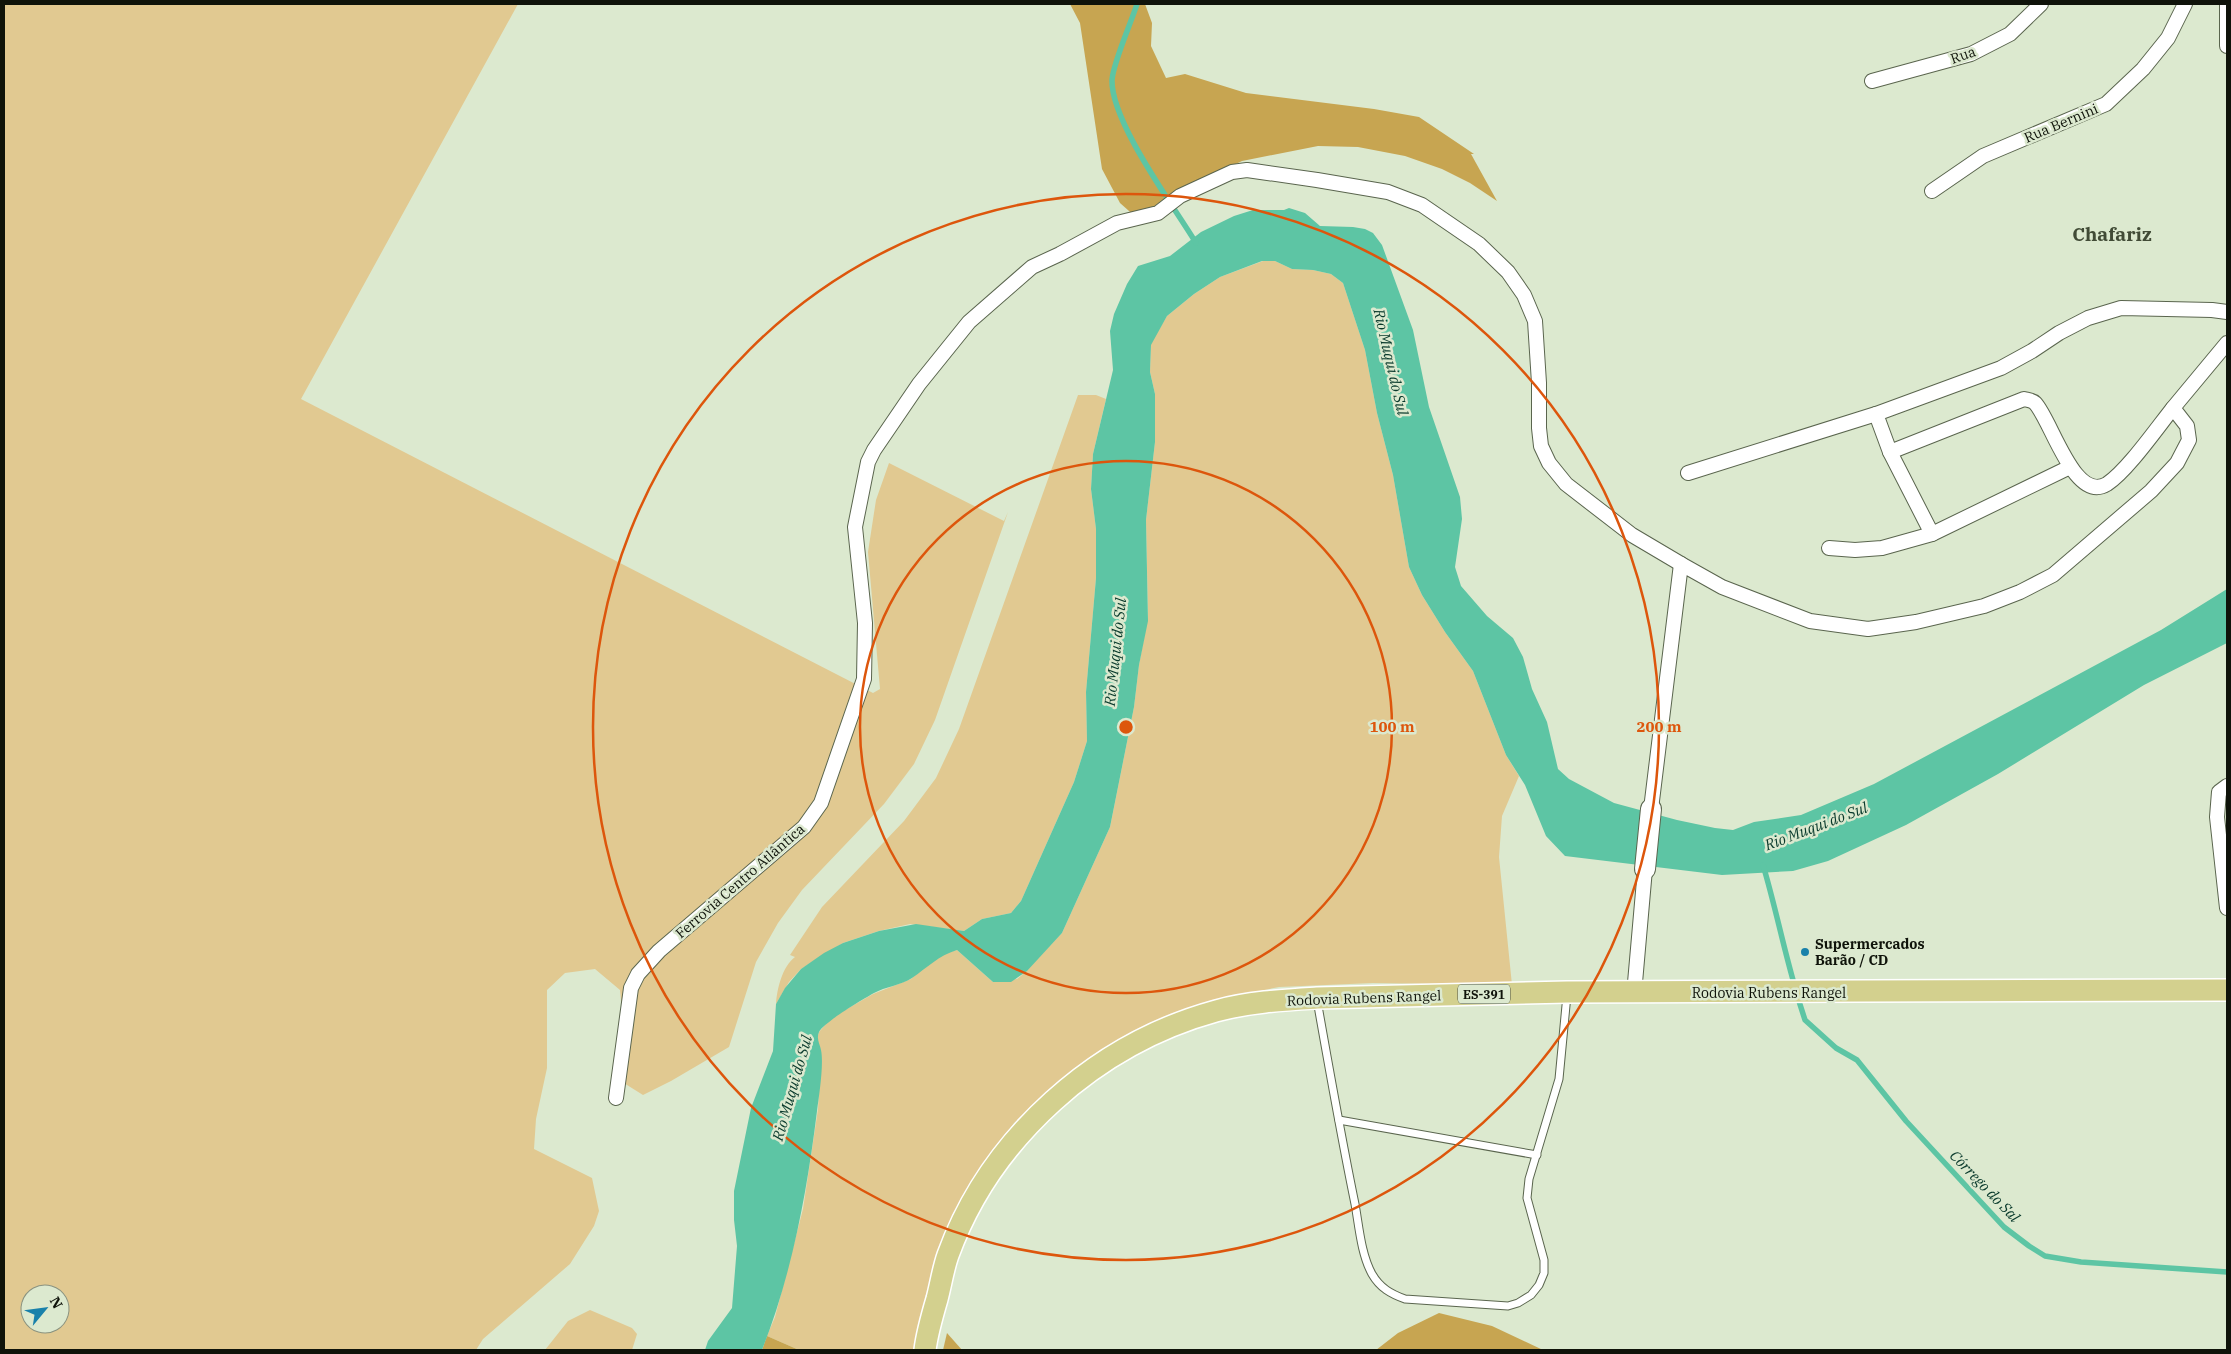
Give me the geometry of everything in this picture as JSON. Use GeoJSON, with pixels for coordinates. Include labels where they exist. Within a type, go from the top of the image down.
{"type":"FeatureCollection","features":[{"type":"Feature","properties":{"kind":"main road","name":"Rodovia Rubens Rangel"},"geometry":{"type":"LineString","coordinates":[[925,1350],[948,1255],[973,1201],[1009,1147],[1040,1113],[1067,1088],[1127,1048],[1169,1027],[1216,1011],[1279,1000],[1567,992],[1634,994],[2227,990]]}},
{"type":"Feature","properties":{"kind":"street","name":"Rua"},"geometry":{"type":"LineString","coordinates":[[1872,81],[1971,54],[2010,34],[2041,4]]}},
{"type":"Feature","properties":{"kind":"street","name":"Rua Bernini"},"geometry":{"type":"LineString","coordinates":[[1932,191],[1983,156],[2106,104],[2148,63],[2168,38],[2185,4]]}},
{"type":"Feature","properties":{"kind":"street"},"geometry":{"type":"LineString","coordinates":[[2227,4],[2227,46]]}},
{"type":"Feature","properties":{"kind":"street","name":"Ferrovia Centro Atlântica"},"geometry":{"type":"LineString","coordinates":[[616,1098],[631,988],[638,974],[659,951],[804,827],[821,803],[865,673],[865,623],[855,527],[866,470],[874,450],[919,384],[979,311],[1032,267],[1117,224],[1158,212],[1180,196],[1238,170],[1317,180],[1388,192],[1422,204],[1479,244],[1508,272],[1524,294],[1535,321],[1541,446],[1549,463],[1566,484],[1632,535],[1681,564],[1722,587],[1810,621],[1868,629],[1916,622],[1984,606],[2020,592],[2053,575],[2151,492],[2176,463],[2189,440],[2187,426],[2173,408]]}},
{"type":"Feature","properties":{"kind":"street"},"geometry":{"type":"LineString","coordinates":[[1688,473],[1876,414],[2001,368],[2088,318],[2121,308],[2227,312]]}},
{"type":"Feature","properties":{"kind":"street"},"geometry":{"type":"LineString","coordinates":[[1890,452],[2024,399],[2033,401],[2041,411],[2070,467],[2084,482],[2094,487],[2107,484],[2129,463],[2227,343]]}},
{"type":"Feature","properties":{"kind":"street"},"geometry":{"type":"LineString","coordinates":[[1876,414],[1890,452],[1932,534]]}},
{"type":"Feature","properties":{"kind":"street"},"geometry":{"type":"LineString","coordinates":[[1829,548],[1855,550],[1882,548],[1932,534],[2070,467]]}},
{"type":"Feature","properties":{"kind":"street"},"geometry":{"type":"LineString","coordinates":[[1634,994],[1651,809],[1681,564]]}},
{"type":"Feature","properties":{"kind":"street"},"geometry":{"type":"LineString","coordinates":[[2227,786],[2219,792],[2227,908]]}},
{"type":"Feature","properties":{"kind":"lane"},"geometry":{"type":"LineString","coordinates":[[1317,998],[1364,1248],[1372,1274],[1381,1286],[1392,1294],[1405,1299],[1508,1306],[1518,1303],[1540,1285],[1544,1273],[1544,1260],[1527,1198],[1529,1179],[1558,1079],[1567,992]]}},
{"type":"Feature","properties":{"kind":"lane"},"geometry":{"type":"LineString","coordinates":[[1339,1120],[1536,1154]]}},
{"type":"Feature","properties":{"kind":"shaded area"},"geometry":{"type":"Polygon","coordinates":[[[4,4],[518,4],[301,399],[873,693],[880,689],[868,552],[876,500],[889,463],[1004,521],[1008,512],[935,720],[914,764],[884,804],[802,890],[778,923],[756,962],[729,1047],[643,1095],[619,1080],[614,1057],[622,1011],[620,990],[595,969],[565,973],[547,990],[547,1068],[536,1119],[534,1149],[592,1178],[599,1211],[594,1226],[570,1264],[483,1339],[476,1350],[4,1350],[4,4]]]}},
{"type":"Feature","properties":{"kind":"shaded area"},"geometry":{"type":"Polygon","coordinates":[[[1070,4],[1145,4],[1152,23],[1151,46],[1166,78],[1185,74],[1246,93],[1374,109],[1419,117],[1474,154],[1471,154],[1497,201],[1470,183],[1442,169],[1405,156],[1358,147],[1318,146],[1242,161],[1165,198],[1138,219],[1120,203],[1102,169],[1080,23],[1070,4]]]}},
{"type":"Feature","properties":{"kind":"shaded area"},"geometry":{"type":"Polygon","coordinates":[[[1263,261],[1275,261],[1292,269],[1313,270],[1331,274],[1343,283],[1365,350],[1377,413],[1393,475],[1409,567],[1422,595],[1445,632],[1473,671],[1506,755],[1519,776],[1502,816],[1499,857],[1512,985],[1373,983],[1279,987],[1211,1001],[1169,1016],[1123,1039],[1078,1067],[1014,1123],[985,1162],[967,1194],[945,1244],[927,1293],[916,1350],[799,1350],[767,1336],[775,1317],[803,1209],[818,1109],[821,1052],[817,1038],[819,1032],[831,1018],[873,994],[911,979],[925,966],[946,953],[957,950],[993,982],[1017,979],[1062,933],[1110,827],[1134,707],[1148,616],[1146,520],[1155,442],[1155,394],[1150,372],[1151,343],[1167,316],[1194,294],[1220,277],[1263,261]]]}},
{"type":"Feature","properties":{"kind":"shaded area"},"geometry":{"type":"Polygon","coordinates":[[[1078,395],[1096,395],[1106,399],[1093,454],[1091,489],[1096,529],[1096,578],[1086,692],[1087,741],[1074,782],[1021,901],[1011,913],[982,919],[964,931],[910,924],[879,931],[843,943],[801,969],[789,982],[776,1004],[779,985],[784,972],[790,961],[795,957],[790,955],[822,907],[904,821],[936,778],[959,729],[1078,395]]]}},
{"type":"Feature","properties":{"kind":"shaded area"},"geometry":{"type":"Polygon","coordinates":[[[590,1310],[632,1328],[637,1334],[632,1350],[545,1350],[568,1321],[590,1310]]]}},
{"type":"Feature","properties":{"kind":"shaded area"},"geometry":{"type":"Polygon","coordinates":[[[1439,1313],[1492,1326],[1543,1350],[1376,1350],[1398,1333],[1439,1313]]]}},
{"type":"Feature","properties":{"kind":"shaded area"},"geometry":{"type":"Polygon","coordinates":[[[947,1333],[962,1350],[943,1350],[947,1333]]]}},
{"type":"Feature","properties":{"kind":"shaded area"},"geometry":{"type":"Polygon","coordinates":[[[767,1336],[799,1350],[762,1350],[767,1336]]]}},
{"type":"Feature","properties":{"kind":"water","name":"Rio Muqui do Sul"},"geometry":{"type":"Polygon","coordinates":[[[1289,208],[1305,213],[1320,226],[1365,229],[1373,233],[1382,245],[1413,330],[1429,407],[1460,497],[1462,519],[1455,567],[1461,586],[1487,616],[1513,638],[1523,657],[1532,689],[1547,722],[1558,769],[1569,779],[1614,803],[1677,820],[1733,830],[1754,822],[1801,815],[1874,784],[2161,630],[2227,589],[2227,643],[2144,685],[1998,774],[1906,825],[1828,861],[1793,871],[1722,875],[1565,856],[1546,836],[1525,785],[1506,755],[1473,671],[1445,632],[1422,595],[1409,567],[1393,475],[1377,413],[1365,350],[1343,283],[1331,274],[1313,270],[1292,269],[1275,261],[1262,261],[1220,277],[1194,294],[1167,316],[1151,345],[1150,372],[1155,394],[1155,442],[1146,520],[1148,621],[1139,665],[1134,707],[1110,827],[1062,933],[1027,971],[1011,982],[993,982],[957,950],[950,952],[912,978],[869,996],[844,1011],[822,1028],[818,1037],[822,1056],[821,1080],[803,1202],[790,1262],[773,1321],[762,1350],[705,1350],[708,1341],[732,1308],[737,1246],[734,1220],[734,1191],[751,1108],[773,1051],[776,1004],[785,988],[801,969],[824,953],[843,943],[879,931],[916,924],[964,931],[982,919],[1011,913],[1021,901],[1074,782],[1087,741],[1086,692],[1096,578],[1096,529],[1091,489],[1093,454],[1113,370],[1110,331],[1114,314],[1127,284],[1138,266],[1170,256],[1201,232],[1234,216],[1253,210],[1284,210],[1289,208]]]}},
{"type":"Feature","properties":{"kind":"waterway"},"geometry":{"type":"LineString","coordinates":[[1137,4],[1113,73],[1114,98],[1121,118],[1145,163],[1196,243]]}},
{"type":"Feature","properties":{"kind":"waterway"},"geometry":{"type":"LineString","coordinates":[[1763,865],[1795,987]]}},
{"type":"Feature","properties":{"kind":"waterway","name":"Córrego do Sal"},"geometry":{"type":"LineString","coordinates":[[1797,995],[1805,1020],[1836,1048],[1857,1060],[1906,1121],[2004,1227],[2029,1246],[2045,1256],[2081,1262],[2227,1272]]}},
{"type":"Feature","properties":{"kind":"place","name":"Supermercados Barão / CD"},"geometry":{"type":"Point","coordinates":[1805,952]}},
{"type":"Feature","properties":{"kind":"district","name":"Chafariz"},"geometry":{"type":"Point","coordinates":[2112,234]}}]}
